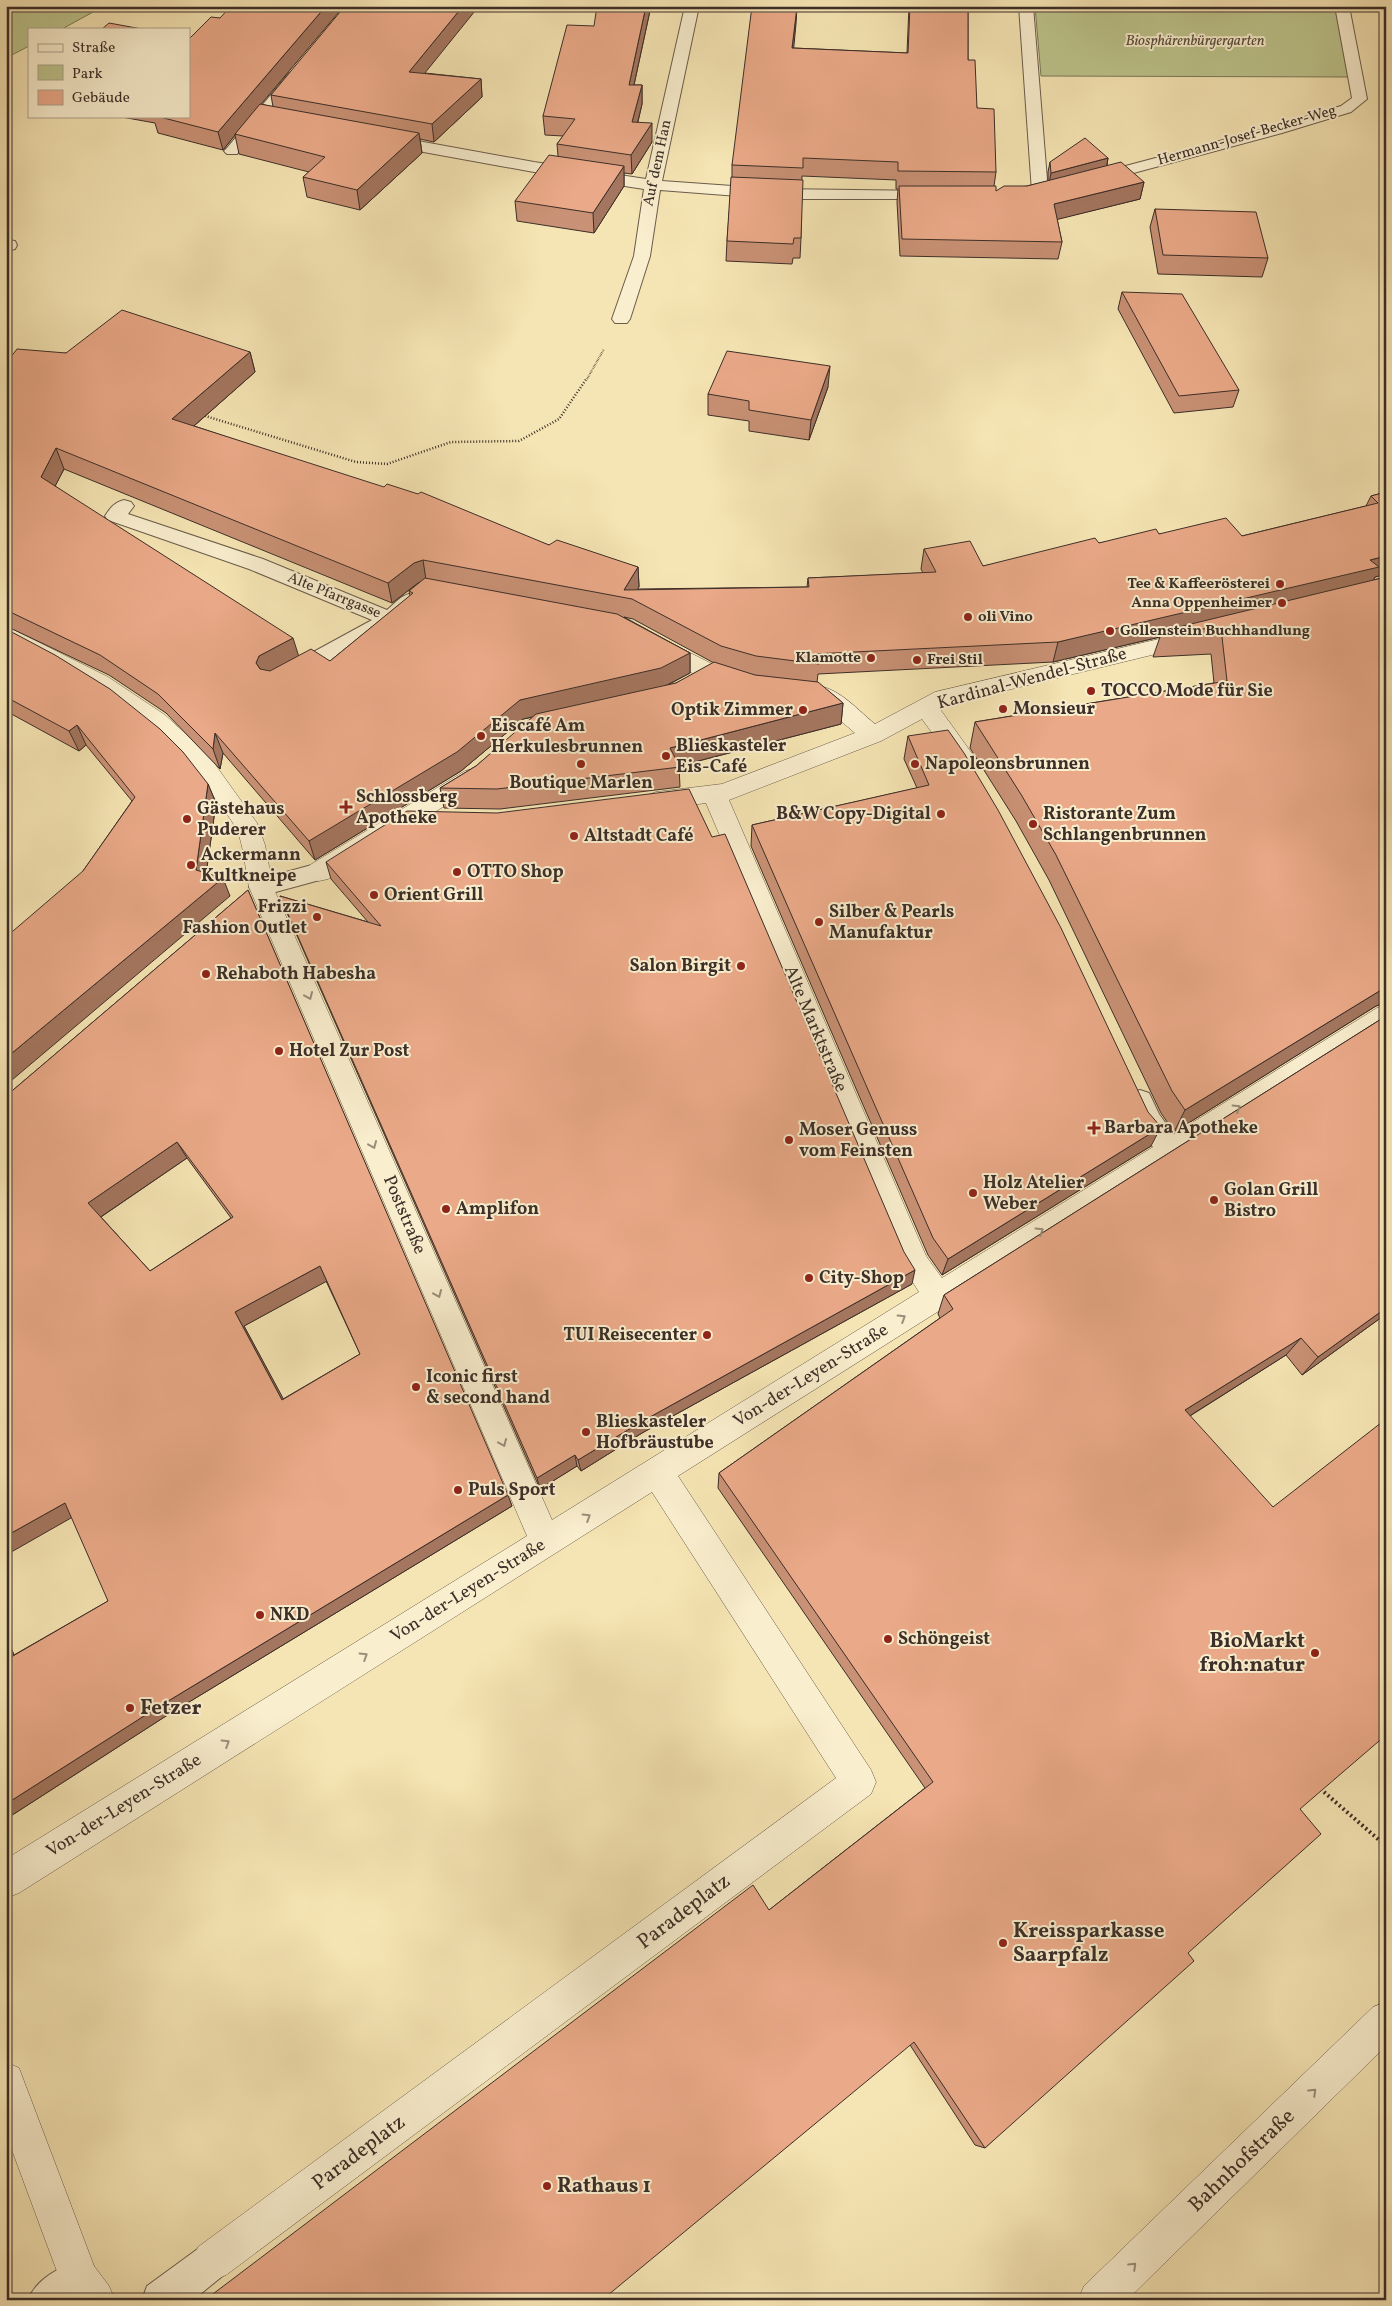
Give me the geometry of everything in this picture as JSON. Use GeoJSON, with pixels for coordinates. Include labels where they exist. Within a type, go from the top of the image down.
{"type":"FeatureCollection","features":[{"type":"Feature","properties":{"kind":"street","name":"Poststraße"},"geometry":{"type":"LineString","coordinates":[[6,633],[103,684],[148,713],[179,738],[216,780],[248,830],[261,887],[546,1542]]}},
{"type":"Feature","properties":{"kind":"street","name":"Kardinal-Wendel-Straße"},"geometry":{"type":"LineString","coordinates":[[636,803],[725,792],[873,735],[943,698],[1209,634]]}},
{"type":"Feature","properties":{"kind":"street"},"geometry":{"type":"LineString","coordinates":[[642,635],[712,673],[754,686]]}},
{"type":"Feature","properties":{"kind":"street"},"geometry":{"type":"LineString","coordinates":[[685,686],[712,673]]}},
{"type":"Feature","properties":{"kind":"street"},"geometry":{"type":"LineString","coordinates":[[793,691],[823,694],[873,735]]}},
{"type":"Feature","properties":{"kind":"street"},"geometry":{"type":"LineString","coordinates":[[926,707],[950,737],[979,783]]}},
{"type":"Feature","properties":{"kind":"street"},"geometry":{"type":"LineString","coordinates":[[319,872],[470,779],[490,762]]}},
{"type":"Feature","properties":{"kind":"street","name":"Alte Marktstraße"},"geometry":{"type":"LineString","coordinates":[[714,793],[916,1265],[938,1295]]}},
{"type":"Feature","properties":{"kind":"street"},"geometry":{"type":"LineString","coordinates":[[408,818],[445,819]]}},
{"type":"Feature","properties":{"kind":"street"},"geometry":{"type":"LineString","coordinates":[[239,906],[261,887]]}},
{"type":"Feature","properties":{"kind":"street","name":"Von-der-Leyen-Straße"},"geometry":{"type":"LineString","coordinates":[[6,1880],[1386,1015]]}},
{"type":"Feature","properties":{"kind":"street","name":"Paradeplatz"},"geometry":{"type":"LineString","coordinates":[[212,2261],[860,1782],[658,1473]]}},
{"type":"Feature","properties":{"kind":"street","name":"Bahnhofstraße"},"geometry":{"type":"LineString","coordinates":[[1098,2300],[1386,2020]]}},
{"type":"Feature","properties":{"kind":"street"},"geometry":{"type":"LineString","coordinates":[[6,2082],[74,2293]]}},
{"type":"Feature","properties":{"kind":"lane","name":"Auf dem Han"},"geometry":{"type":"LineString","coordinates":[[621,318],[642,256],[653,184],[692,6]]}},
{"type":"Feature","properties":{"kind":"lane"},"geometry":{"type":"LineString","coordinates":[[1026,6],[1040,192]]}},
{"type":"Feature","properties":{"kind":"lane","name":"Hermann-Josef-Becker-Weg"},"geometry":{"type":"LineString","coordinates":[[1076,184],[1277,130],[1346,109],[1360,99],[1342,6]]}},
{"type":"Feature","properties":{"kind":"lane"},"geometry":{"type":"LineString","coordinates":[[232,150],[262,117],[301,68]]}},
{"type":"Feature","properties":{"kind":"lane"},"geometry":{"type":"LineString","coordinates":[[262,117],[281,120]]}},
{"type":"Feature","properties":{"kind":"lane"},"geometry":{"type":"LineString","coordinates":[[368,137],[509,162],[683,188],[834,195],[948,196]]}},
{"type":"Feature","properties":{"kind":"lane"},"geometry":{"type":"LineString","coordinates":[[1024,196],[1058,188]]}},
{"type":"Feature","properties":{"kind":"lane","name":"Alte Pfarrgasse"},"geometry":{"type":"LineString","coordinates":[[119,511],[256,564],[389,619],[430,590]]}},
{"type":"Feature","properties":{"kind":"lane"},"geometry":{"type":"LineString","coordinates":[[275,682],[389,619]]}},
{"type":"Feature","properties":{"kind":"lane"},"geometry":{"type":"LineString","coordinates":[[261,887],[319,872]]}},
{"type":"Feature","properties":{"kind":"lane"},"geometry":{"type":"LineString","coordinates":[[1129,1078],[1150,1122],[1170,1149]]}},
{"type":"Feature","properties":{"kind":"lane"},"geometry":{"type":"LineString","coordinates":[[161,2300],[212,2261]]}},
{"type":"Feature","properties":{"kind":"path"},"geometry":{"type":"LineString","coordinates":[[198,415],[206,415],[356,462],[386,464],[451,442],[519,441],[559,419],[582,387],[621,318]]}},
{"type":"Feature","properties":{"kind":"path"},"geometry":{"type":"LineString","coordinates":[[1324,1792],[1386,1846]]}},
{"type":"Feature","properties":{"kind":"green space"},"geometry":{"type":"Polygon","coordinates":[[[6,6],[104,6],[64,28],[28,28],[28,47],[6,58],[6,6]]]}},
{"type":"Feature","properties":{"kind":"green space","name":"Biosphärenbürgergarten"},"geometry":{"type":"Polygon","coordinates":[[[1035,6],[1336,6],[1354,77],[1041,76],[1035,6]]]}},
{"type":"Feature","properties":{"kind":"building"},"geometry":{"type":"Polygon","coordinates":[[[231,6],[326,6],[218,132],[164,118],[190,118],[190,38],[211,17],[220,18],[231,6]]]}},
{"type":"Feature","properties":{"kind":"building"},"geometry":{"type":"Polygon","coordinates":[[[345,6],[463,6],[409,72],[481,79],[432,124],[271,95],[345,6]]]}},
{"type":"Feature","properties":{"kind":"building"},"geometry":{"type":"Polygon","coordinates":[[[597,6],[646,6],[629,85],[642,85],[632,122],[652,123],[631,155],[557,144],[575,119],[543,116],[567,25],[594,26],[597,6]]]}},
{"type":"Feature","properties":{"kind":"building"},"geometry":{"type":"Polygon","coordinates":[[[752,6],[797,7],[792,48],[908,53],[910,6],[968,6],[968,60],[975,60],[977,108],[994,109],[996,172],[898,171],[898,162],[803,158],[803,168],[732,165],[752,6]]]}},
{"type":"Feature","properties":{"kind":"building"},"geometry":{"type":"Polygon","coordinates":[[[109,23],[136,28],[103,28],[109,23]]]}},
{"type":"Feature","properties":{"kind":"building"},"geometry":{"type":"Polygon","coordinates":[[[260,104],[419,133],[357,190],[303,177],[325,157],[235,134],[260,104]]]}},
{"type":"Feature","properties":{"kind":"building"},"geometry":{"type":"Polygon","coordinates":[[[1085,138],[1108,158],[1051,173],[1050,162],[1085,138]]]}},
{"type":"Feature","properties":{"kind":"building"},"geometry":{"type":"Polygon","coordinates":[[[549,155],[624,166],[593,213],[515,201],[549,155]]]}},
{"type":"Feature","properties":{"kind":"building"},"geometry":{"type":"Polygon","coordinates":[[[1121,162],[1144,182],[1054,204],[1062,242],[902,239],[899,186],[996,186],[996,191],[1004,186],[1027,186],[1121,162]]]}},
{"type":"Feature","properties":{"kind":"building"},"geometry":{"type":"Polygon","coordinates":[[[731,177],[803,180],[801,238],[794,238],[793,244],[727,241],[731,177]]]}},
{"type":"Feature","properties":{"kind":"building"},"geometry":{"type":"Polygon","coordinates":[[[1155,209],[1256,212],[1268,258],[1163,255],[1155,209]]]}},
{"type":"Feature","properties":{"kind":"building"},"geometry":{"type":"Polygon","coordinates":[[[1122,292],[1182,294],[1239,390],[1179,396],[1122,292]]]}},
{"type":"Feature","properties":{"kind":"building"},"geometry":{"type":"Polygon","coordinates":[[[122,310],[250,352],[172,419],[384,487],[387,484],[418,494],[421,492],[549,545],[557,540],[638,567],[624,590],[809,587],[808,578],[936,572],[924,549],[970,541],[983,566],[1095,538],[1099,543],[1156,529],[1159,534],[1226,518],[1242,536],[1378,503],[1371,496],[1386,492],[1386,556],[1370,560],[1379,567],[1058,642],[813,654],[819,664],[756,656],[721,646],[632,599],[423,560],[414,563],[388,583],[56,448],[41,477],[293,638],[259,656],[256,663],[260,669],[270,671],[311,649],[330,661],[413,593],[409,591],[425,578],[617,614],[690,653],[661,668],[520,700],[457,752],[309,841],[215,733],[213,749],[158,694],[100,655],[6,610],[6,363],[17,349],[66,353],[122,310]]]}},
{"type":"Feature","properties":{"kind":"building"},"geometry":{"type":"Polygon","coordinates":[[[727,351],[830,366],[811,420],[749,410],[749,401],[708,394],[727,351]]]}},
{"type":"Feature","properties":{"kind":"building"},"geometry":{"type":"Polygon","coordinates":[[[1386,577],[1386,987],[1185,1110],[1172,1091],[1056,855],[1022,796],[975,722],[1227,681],[1221,628],[1162,631],[1386,577]]]}},
{"type":"Feature","properties":{"kind":"building"},"geometry":{"type":"Polygon","coordinates":[[[6,629],[55,655],[110,689],[160,729],[183,752],[208,784],[196,870],[223,878],[6,1058],[6,937],[83,871],[135,797],[77,725],[69,731],[6,697],[6,629]]]}},
{"type":"Feature","properties":{"kind":"building"},"geometry":{"type":"Polygon","coordinates":[[[714,662],[755,675],[818,682],[843,703],[670,748],[680,767],[497,789],[440,788],[476,766],[536,714],[676,683],[714,662]]]}},
{"type":"Feature","properties":{"kind":"building"},"geometry":{"type":"Polygon","coordinates":[[[948,730],[998,810],[1061,928],[1148,1112],[1161,1127],[948,1259],[933,1238],[752,825],[929,785],[908,736],[948,730]]]}},
{"type":"Feature","properties":{"kind":"building"},"geometry":{"type":"Polygon","coordinates":[[[689,789],[712,837],[725,834],[904,1252],[915,1270],[641,1422],[578,1460],[575,1455],[537,1478],[280,896],[381,926],[326,862],[407,811],[497,813],[689,789]]]}},
{"type":"Feature","properties":{"kind":"building"},"geometry":{"type":"Polygon","coordinates":[[[248,890],[508,1495],[155,1709],[6,1804],[6,1660],[108,1601],[65,1503],[6,1536],[6,1096],[248,890]],[[177,1142],[88,1203],[150,1271],[233,1217],[177,1142]],[[320,1266],[235,1312],[282,1400],[360,1354],[320,1266]]]}},
{"type":"Feature","properties":{"kind":"building"},"geometry":{"type":"Polygon","coordinates":[[[1386,1016],[1386,1308],[1318,1357],[1301,1338],[1185,1410],[1273,1507],[1386,1419],[1386,1735],[1300,1809],[1321,1834],[1188,1953],[1194,1961],[985,2148],[914,2042],[602,2300],[205,2300],[753,1885],[769,1910],[933,1782],[719,1473],[953,1309],[944,1295],[1386,1016]]]}},
{"type":"Feature","properties":{"kind":"place","name":"Tee & Kaffeerösterei"},"geometry":{"type":"Point","coordinates":[1280,584]}},
{"type":"Feature","properties":{"kind":"place","name":"Anna Oppenheimer"},"geometry":{"type":"Point","coordinates":[1282,603]}},
{"type":"Feature","properties":{"kind":"place","name":"oli Vino"},"geometry":{"type":"Point","coordinates":[968,617]}},
{"type":"Feature","properties":{"kind":"place","name":"Gollenstein Buchhandlung"},"geometry":{"type":"Point","coordinates":[1110,631]}},
{"type":"Feature","properties":{"kind":"place","name":"Klamotte"},"geometry":{"type":"Point","coordinates":[871,658]}},
{"type":"Feature","properties":{"kind":"place","name":"Frei Stil"},"geometry":{"type":"Point","coordinates":[917,660]}},
{"type":"Feature","properties":{"kind":"place","name":"TOCCO Mode für Sie"},"geometry":{"type":"Point","coordinates":[1091,691]}},
{"type":"Feature","properties":{"kind":"place","name":"Monsieur"},"geometry":{"type":"Point","coordinates":[1003,709]}},
{"type":"Feature","properties":{"kind":"place","name":"Optik Zimmer"},"geometry":{"type":"Point","coordinates":[803,710]}},
{"type":"Feature","properties":{"kind":"place","name":"Eiscafé Am Herkulesbrunnen"},"geometry":{"type":"Point","coordinates":[481,736]}},
{"type":"Feature","properties":{"kind":"place","name":"Blieskasteler Eis-Café"},"geometry":{"type":"Point","coordinates":[666,756]}},
{"type":"Feature","properties":{"kind":"place","name":"Boutique Marlen"},"geometry":{"type":"Point","coordinates":[581,764]}},
{"type":"Feature","properties":{"kind":"place","name":"Napoleonsbrunnen"},"geometry":{"type":"Point","coordinates":[915,764]}},
{"type":"Feature","properties":{"kind":"place","name":"Schlossberg Apotheke"},"geometry":{"type":"Point","coordinates":[346,807]}},
{"type":"Feature","properties":{"kind":"place","name":"B&W Copy-Digital"},"geometry":{"type":"Point","coordinates":[941,814]}},
{"type":"Feature","properties":{"kind":"place","name":"Gästehaus Puderer"},"geometry":{"type":"Point","coordinates":[187,819]}},
{"type":"Feature","properties":{"kind":"place","name":"Ristorante Zum Schlangenbrunnen"},"geometry":{"type":"Point","coordinates":[1033,824]}},
{"type":"Feature","properties":{"kind":"place","name":"Altstadt Café"},"geometry":{"type":"Point","coordinates":[574,836]}},
{"type":"Feature","properties":{"kind":"place","name":"Ackermann Kultkneipe"},"geometry":{"type":"Point","coordinates":[191,865]}},
{"type":"Feature","properties":{"kind":"place","name":"OTTO Shop"},"geometry":{"type":"Point","coordinates":[457,872]}},
{"type":"Feature","properties":{"kind":"place","name":"Orient Grill"},"geometry":{"type":"Point","coordinates":[374,895]}},
{"type":"Feature","properties":{"kind":"place","name":"Frizzi Fashion Outlet"},"geometry":{"type":"Point","coordinates":[317,917]}},
{"type":"Feature","properties":{"kind":"place","name":"Silber & Pearls Manufaktur"},"geometry":{"type":"Point","coordinates":[819,922]}},
{"type":"Feature","properties":{"kind":"place","name":"Salon Birgit"},"geometry":{"type":"Point","coordinates":[741,966]}},
{"type":"Feature","properties":{"kind":"place","name":"Rehaboth Habesha"},"geometry":{"type":"Point","coordinates":[206,974]}},
{"type":"Feature","properties":{"kind":"place","name":"Hotel Zur Post"},"geometry":{"type":"Point","coordinates":[279,1051]}},
{"type":"Feature","properties":{"kind":"place","name":"Barbara Apotheke"},"geometry":{"type":"Point","coordinates":[1094,1128]}},
{"type":"Feature","properties":{"kind":"place","name":"Moser Genuss vom Feinsten"},"geometry":{"type":"Point","coordinates":[789,1140]}},
{"type":"Feature","properties":{"kind":"place","name":"Holz Atelier Weber"},"geometry":{"type":"Point","coordinates":[973,1193]}},
{"type":"Feature","properties":{"kind":"place","name":"Golan Grill Bistro"},"geometry":{"type":"Point","coordinates":[1214,1200]}},
{"type":"Feature","properties":{"kind":"place","name":"Amplifon"},"geometry":{"type":"Point","coordinates":[446,1209]}},
{"type":"Feature","properties":{"kind":"place","name":"City-Shop"},"geometry":{"type":"Point","coordinates":[809,1278]}},
{"type":"Feature","properties":{"kind":"place","name":"TUI Reisecenter"},"geometry":{"type":"Point","coordinates":[707,1335]}},
{"type":"Feature","properties":{"kind":"place","name":"Iconic first & second hand"},"geometry":{"type":"Point","coordinates":[416,1387]}},
{"type":"Feature","properties":{"kind":"place","name":"Blieskasteler Hofbräustube"},"geometry":{"type":"Point","coordinates":[586,1432]}},
{"type":"Feature","properties":{"kind":"place","name":"Puls Sport"},"geometry":{"type":"Point","coordinates":[458,1490]}},
{"type":"Feature","properties":{"kind":"place","name":"NKD"},"geometry":{"type":"Point","coordinates":[260,1615]}},
{"type":"Feature","properties":{"kind":"place","name":"Schöngeist"},"geometry":{"type":"Point","coordinates":[888,1639]}},
{"type":"Feature","properties":{"kind":"place","name":"BioMarkt froh:natur"},"geometry":{"type":"Point","coordinates":[1315,1653]}},
{"type":"Feature","properties":{"kind":"place","name":"Fetzer"},"geometry":{"type":"Point","coordinates":[130,1708]}},
{"type":"Feature","properties":{"kind":"place","name":"Kreissparkasse Saarpfalz"},"geometry":{"type":"Point","coordinates":[1003,1943]}},
{"type":"Feature","properties":{"kind":"place","name":"Rathaus 1"},"geometry":{"type":"Point","coordinates":[547,2186]}}]}
